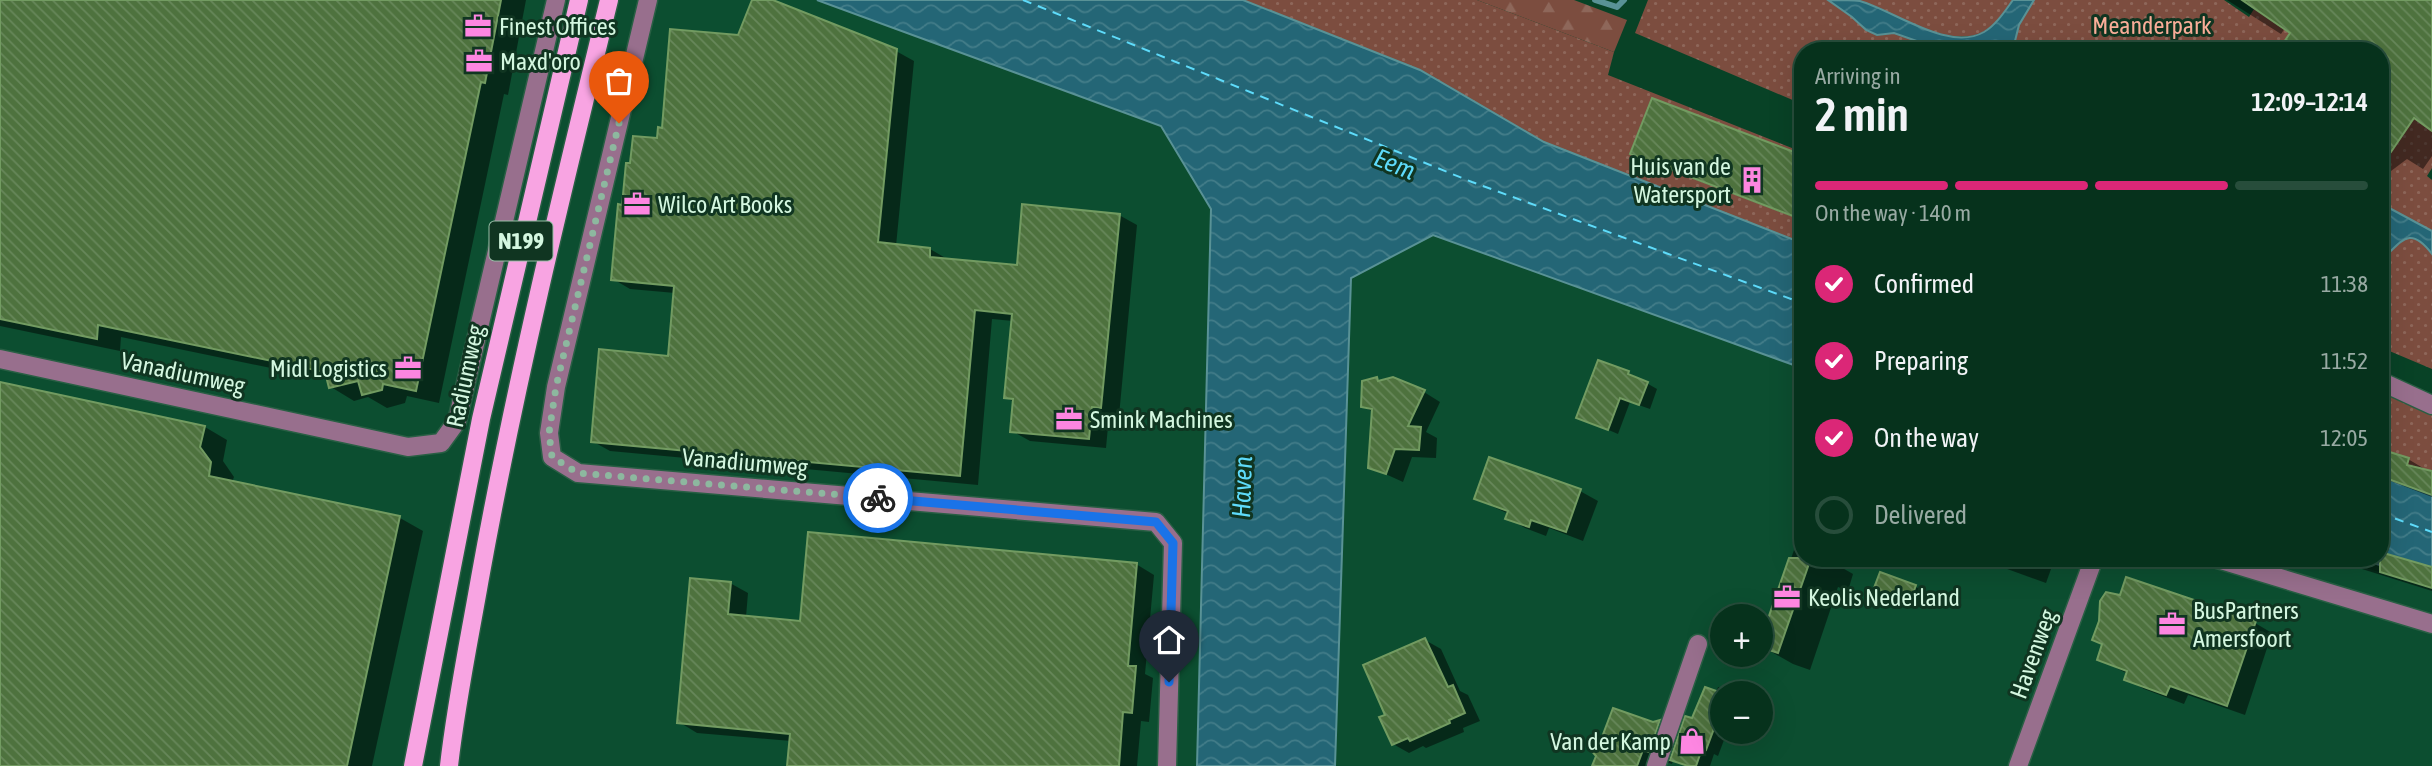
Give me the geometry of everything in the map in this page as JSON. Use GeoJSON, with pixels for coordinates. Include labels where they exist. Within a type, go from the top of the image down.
{"type":"FeatureCollection","features":[{"type":"Feature","properties":{"kind":"main road","name":"Radiumweg"},"geometry":{"type":"LineString","coordinates":[[413,766],[467,484],[519,249],[579,0]]}},
{"type":"Feature","properties":{"kind":"main road","name":"N199"},"geometry":{"type":"LineString","coordinates":[[449,766],[454,723],[496,490],[564,182],[609,0]]}},
{"type":"Feature","properties":{"kind":"street","name":"Vanadiumweg"},"geometry":{"type":"LineString","coordinates":[[0,359],[408,447],[442,443],[457,421],[556,0]]}},
{"type":"Feature","properties":{"kind":"street","name":"Vanadiumweg"},"geometry":{"type":"LineString","coordinates":[[648,0],[556,387],[549,433],[552,457],[578,473],[1156,522],[1173,543],[1167,766]]}},
{"type":"Feature","properties":{"kind":"street"},"geometry":{"type":"LineString","coordinates":[[2389,385],[2432,405]]}},
{"type":"Feature","properties":{"kind":"street","name":"Havenweg"},"geometry":{"type":"LineString","coordinates":[[2018,766],[2091,567]]}},
{"type":"Feature","properties":{"kind":"street"},"geometry":{"type":"LineString","coordinates":[[2244,567],[2432,624]]}},
{"type":"Feature","properties":{"kind":"street"},"geometry":{"type":"LineString","coordinates":[[1657,766],[1698,645]]}},
{"type":"Feature","properties":{"kind":"shaded area"},"geometry":{"type":"Polygon","coordinates":[[[0,0],[817,0],[1161,126],[1211,209],[1197,766],[0,766],[0,0]]]}},
{"type":"Feature","properties":{"kind":"shaded area"},"geometry":{"type":"Polygon","coordinates":[[[1433,235],[1794,365],[1794,567],[2363,567],[2432,588],[2432,766],[1335,766],[1350,278],[1433,235]]]}},
{"type":"Feature","properties":{"kind":"green space"},"geometry":{"type":"Polygon","coordinates":[[[1243,0],[1477,0],[1614,52],[1608,75],[1794,149],[1794,240],[1544,142],[1420,70],[1243,0]]]}},
{"type":"Feature","properties":{"kind":"green space"},"geometry":{"type":"Polygon","coordinates":[[[1477,0],[1574,0],[1627,20],[1614,52],[1477,0]]]}},
{"type":"Feature","properties":{"kind":"green space"},"geometry":{"type":"Polygon","coordinates":[[[1648,0],[1828,0],[1866,30],[1877,35],[1894,33],[1920,42],[1794,42],[1794,101],[1635,33],[1648,0]]]}},
{"type":"Feature","properties":{"kind":"green space"},"geometry":{"type":"Polygon","coordinates":[[[1859,0],[2013,0],[1988,29],[1970,36],[1954,36],[1920,28],[1859,0]]]}},
{"type":"Feature","properties":{"kind":"green space","name":"Meanderpark"},"geometry":{"type":"Polygon","coordinates":[[[2034,0],[2224,0],[2249,17],[2254,9],[2290,33],[2284,42],[2016,42],[2019,25],[2034,0]]]}},
{"type":"Feature","properties":{"kind":"green space"},"geometry":{"type":"Polygon","coordinates":[[[2414,118],[2432,131],[2432,168],[2427,176],[2432,180],[2432,231],[2389,208],[2389,151],[2391,152],[2414,118]]]}},
{"type":"Feature","properties":{"kind":"green space"},"geometry":{"type":"Polygon","coordinates":[[[2409,237],[2424,243],[2432,254],[2432,369],[2389,351],[2389,252],[2401,240],[2409,237]]]}},
{"type":"Feature","properties":{"kind":"green space"},"geometry":{"type":"Polygon","coordinates":[[[2389,395],[2432,412],[2432,474],[2389,460],[2389,395]]]}},
{"type":"Feature","properties":{"kind":"water"},"geometry":{"type":"Polygon","coordinates":[[[817,0],[1243,0],[1420,70],[1544,142],[1794,240],[1794,365],[1433,235],[1351,278],[1335,766],[1197,766],[1211,209],[1161,126],[817,0]]]}},
{"type":"Feature","properties":{"kind":"water"},"geometry":{"type":"Polygon","coordinates":[[[1828,0],[1860,1],[1938,34],[1970,37],[1988,29],[2013,0],[2034,0],[2019,25],[2016,42],[1920,42],[1894,33],[1877,35],[1866,30],[1828,0]]]}},
{"type":"Feature","properties":{"kind":"water"},"geometry":{"type":"Polygon","coordinates":[[[2389,208],[2432,231],[2432,254],[2417,239],[2410,238],[2399,243],[2389,252],[2389,208]]]}},
{"type":"Feature","properties":{"kind":"water"},"geometry":{"type":"Polygon","coordinates":[[[2389,460],[2432,474],[2432,582],[2386,567],[2389,567],[2389,460]]]}},
{"type":"Feature","properties":{"kind":"building"},"geometry":{"type":"Polygon","coordinates":[[[0,0],[501,0],[485,83],[481,82],[416,391],[383,384],[382,390],[362,395],[358,381],[329,388],[325,372],[98,325],[97,339],[0,319],[0,0]]]}},
{"type":"Feature","properties":{"kind":"building"},"geometry":{"type":"Polygon","coordinates":[[[752,0],[773,0],[897,49],[878,242],[930,248],[930,257],[1017,265],[1022,204],[1120,214],[1101,408],[1092,407],[1089,439],[1010,432],[1013,399],[1004,398],[1012,314],[975,310],[960,476],[591,442],[599,349],[668,356],[674,286],[611,280],[618,204],[622,205],[626,163],[630,163],[633,136],[657,138],[658,127],[662,128],[670,29],[738,35],[752,0]]]}},
{"type":"Feature","properties":{"kind":"building"},"geometry":{"type":"Polygon","coordinates":[[[2242,0],[2432,0],[2432,131],[2414,118],[2391,152],[2389,151],[2389,42],[2284,42],[2290,33],[2242,0]]]}},
{"type":"Feature","properties":{"kind":"building","name":"Huis van de Watersport"},"geometry":{"type":"Polygon","coordinates":[[[1652,98],[1794,152],[1794,216],[1630,154],[1652,98]]]}},
{"type":"Feature","properties":{"kind":"building"},"geometry":{"type":"Polygon","coordinates":[[[1598,360],[1629,371],[1628,374],[1648,382],[1639,405],[1620,398],[1608,430],[1576,418],[1598,360]]]}},
{"type":"Feature","properties":{"kind":"building"},"geometry":{"type":"Polygon","coordinates":[[[1377,377],[1378,381],[1393,377],[1425,390],[1408,426],[1421,427],[1419,450],[1395,449],[1386,474],[1368,468],[1372,409],[1361,407],[1362,381],[1377,377]]]}},
{"type":"Feature","properties":{"kind":"building"},"geometry":{"type":"Polygon","coordinates":[[[0,382],[205,426],[200,447],[211,462],[209,476],[400,516],[347,766],[0,766],[0,382]]]}},
{"type":"Feature","properties":{"kind":"building"},"geometry":{"type":"Polygon","coordinates":[[[2389,452],[2409,458],[2407,465],[2432,471],[2432,495],[2389,479],[2389,452]]]}},
{"type":"Feature","properties":{"kind":"building"},"geometry":{"type":"Polygon","coordinates":[[[1489,457],[1581,489],[1566,532],[1531,520],[1529,527],[1505,519],[1508,511],[1474,499],[1489,457]]]}},
{"type":"Feature","properties":{"kind":"building"},"geometry":{"type":"Polygon","coordinates":[[[808,532],[1137,563],[1128,666],[1136,666],[1132,713],[1123,712],[1119,766],[787,766],[790,734],[677,723],[690,578],[731,582],[728,614],[800,621],[808,532]]]}},
{"type":"Feature","properties":{"kind":"building"},"geometry":{"type":"Polygon","coordinates":[[[2389,555],[2432,567],[2432,588],[2380,572],[2380,567],[2389,567],[2389,555]]]}},
{"type":"Feature","properties":{"kind":"building"},"geometry":{"type":"Polygon","coordinates":[[[1789,558],[1794,558],[1794,567],[1808,567],[1778,653],[1773,651],[1773,604],[1789,558]]]}},
{"type":"Feature","properties":{"kind":"building"},"geometry":{"type":"Polygon","coordinates":[[[1880,572],[1916,585],[1910,602],[1874,588],[1880,572]]]}},
{"type":"Feature","properties":{"kind":"building"},"geometry":{"type":"Polygon","coordinates":[[[2126,577],[2256,621],[2227,706],[2170,686],[2166,695],[2124,680],[2127,671],[2097,660],[2102,644],[2092,640],[2099,621],[2100,601],[2106,592],[2120,595],[2126,577]]]}},
{"type":"Feature","properties":{"kind":"building"},"geometry":{"type":"Polygon","coordinates":[[[1425,638],[1448,687],[1453,685],[1465,713],[1449,720],[1450,723],[1410,741],[1408,738],[1392,745],[1379,717],[1385,715],[1363,665],[1425,638]]]}},
{"type":"Feature","properties":{"kind":"building"},"geometry":{"type":"Polygon","coordinates":[[[1705,687],[1710,689],[1710,739],[1706,750],[1702,749],[1696,766],[1688,766],[1670,760],[1685,716],[1692,718],[1705,687]]]}},
{"type":"Feature","properties":{"kind":"building"},"geometry":{"type":"Polygon","coordinates":[[[1613,708],[1653,722],[1660,720],[1649,752],[1643,750],[1637,766],[1592,766],[1596,756],[1590,749],[1591,744],[1602,737],[1613,708]]]}},
{"type":"Feature","properties":{"kind":"waterway"},"geometry":{"type":"LineString","coordinates":[[1595,0],[1617,7],[1624,0]]}},
{"type":"Feature","properties":{"kind":"ferry route"},"geometry":{"type":"LineString","coordinates":[[1023,0],[1472,182],[1794,300]]}},
{"type":"Feature","properties":{"kind":"ferry route"},"geometry":{"type":"LineString","coordinates":[[2389,516],[2432,532]]}},
{"type":"Feature","properties":{"kind":"way so far"},"geometry":{"type":"LineString","coordinates":[[619,123],[556,387],[549,433],[552,457],[578,473],[878,498]]}},
{"type":"Feature","properties":{"kind":"place","name":"Finest Offices"},"geometry":{"type":"Point","coordinates":[478,26]}},
{"type":"Feature","properties":{"kind":"place","name":"Maxd'oro"},"geometry":{"type":"Point","coordinates":[479,61]}},
{"type":"Feature","properties":{"kind":"place","name":"Huis van de Watersport"},"geometry":{"type":"Point","coordinates":[1752,180]}},
{"type":"Feature","properties":{"kind":"place","name":"Wilco Art Books"},"geometry":{"type":"Point","coordinates":[637,204]}},
{"type":"Feature","properties":{"kind":"place","name":"Midl Logistics"},"geometry":{"type":"Point","coordinates":[408,368]}},
{"type":"Feature","properties":{"kind":"place","name":"Smink Machines"},"geometry":{"type":"Point","coordinates":[1069,419]}},
{"type":"Feature","properties":{"kind":"place","name":"Keolis Nederland"},"geometry":{"type":"Point","coordinates":[1787,597]}},
{"type":"Feature","properties":{"kind":"place","name":"BusPartners Amersfoort"},"geometry":{"type":"Point","coordinates":[2172,624]}},
{"type":"Feature","properties":{"kind":"place","name":"Van der Kamp"},"geometry":{"type":"Point","coordinates":[1692,741]}},
{"type":"Feature","properties":{"kind":"route"},"geometry":{"type":"LineString","coordinates":[[878,498],[1156,522],[1173,543],[1169,682]]}},
{"type":"Feature","properties":{"kind":"water label","name":"Eem"},"geometry":{"type":"Point","coordinates":[1395,164]}},
{"type":"Feature","properties":{"kind":"water label","name":"Haven"},"geometry":{"type":"Point","coordinates":[1242,487]}}]}
